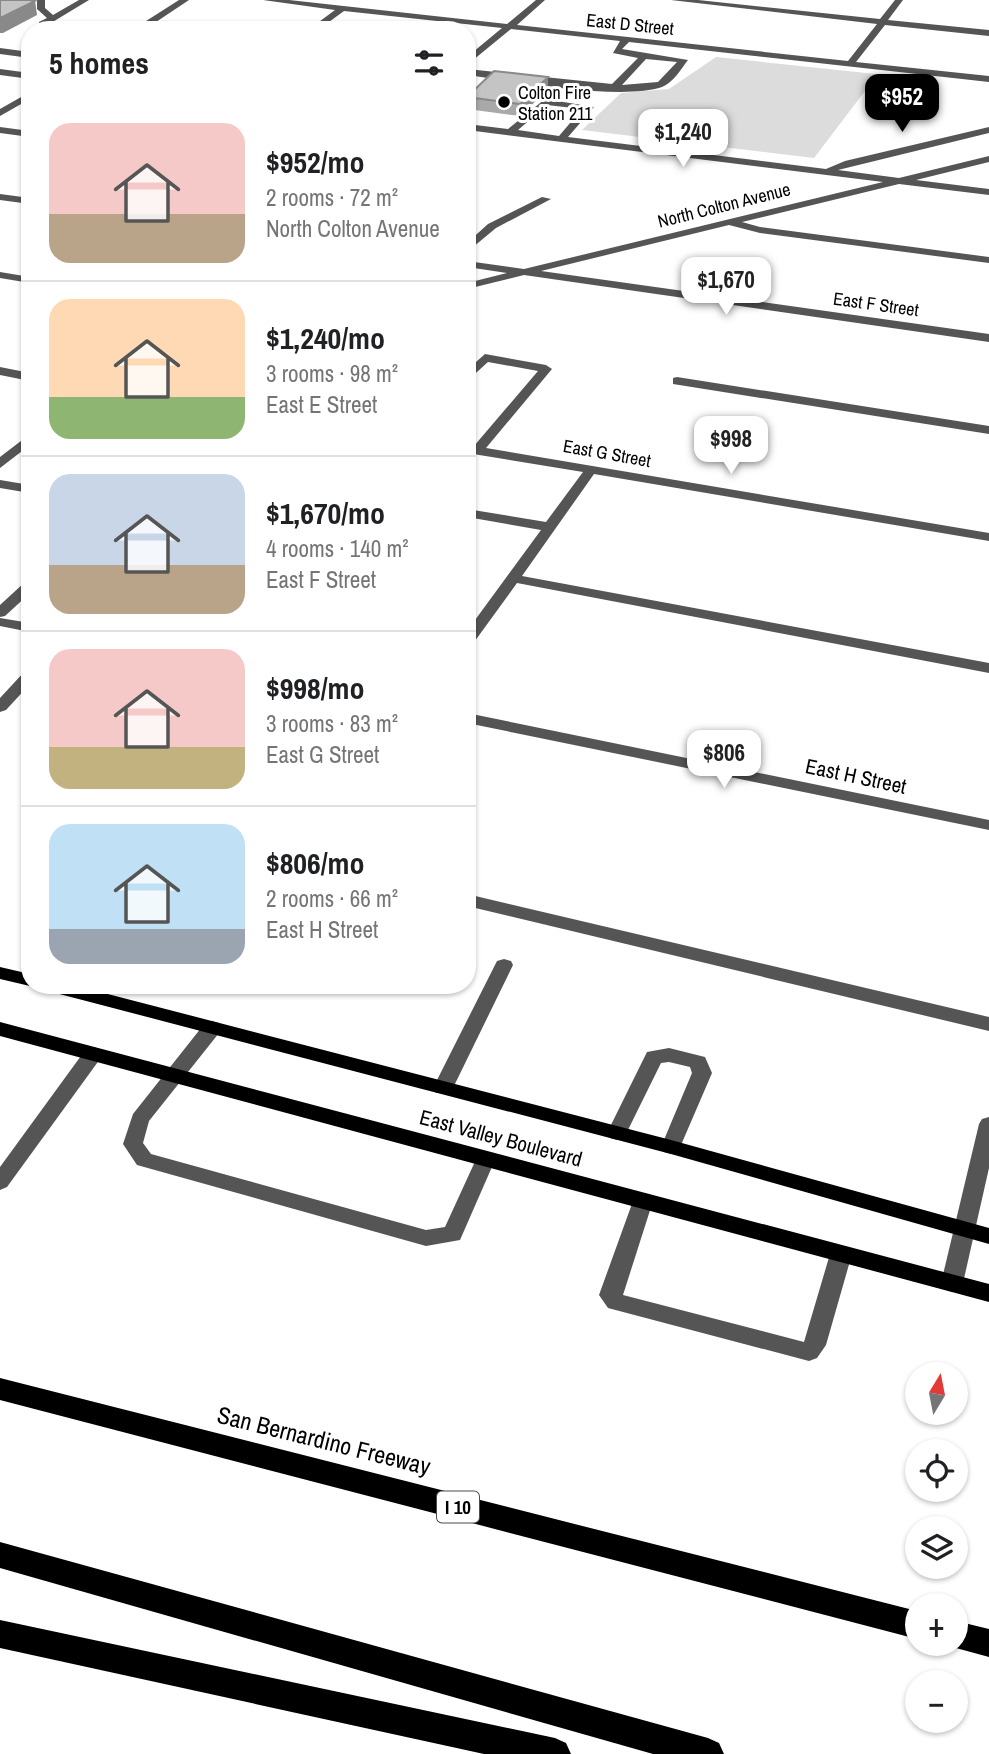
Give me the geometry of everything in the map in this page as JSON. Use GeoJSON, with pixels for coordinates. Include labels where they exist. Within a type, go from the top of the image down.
{"type":"FeatureCollection","features":[{"type":"Feature","properties":{"kind":"highway","name":"San Bernardino Freeway"},"geometry":{"type":"LineString","coordinates":[[0,1389],[905,1622]]}},
{"type":"Feature","properties":{"kind":"highway"},"geometry":{"type":"LineString","coordinates":[[0,1555],[708,1754]]}},
{"type":"Feature","properties":{"kind":"highway"},"geometry":{"type":"LineString","coordinates":[[0,1634],[555,1754]]}},
{"type":"Feature","properties":{"kind":"highway"},"geometry":{"type":"LineString","coordinates":[[968,1638],[989,1643]]}},
{"type":"Feature","properties":{"kind":"main road"},"geometry":{"type":"LineString","coordinates":[[0,973],[21,979]]}},
{"type":"Feature","properties":{"kind":"main road","name":"East Valley Boulevard"},"geometry":{"type":"LineString","coordinates":[[82,994],[671,1147],[989,1236]]}},
{"type":"Feature","properties":{"kind":"main road","name":"East Valley Boulevard"},"geometry":{"type":"LineString","coordinates":[[0,1029],[989,1293]]}},
{"type":"Feature","properties":{"kind":"street"},"geometry":{"type":"LineString","coordinates":[[41,0],[41,9],[52,18]]}},
{"type":"Feature","properties":{"kind":"street"},"geometry":{"type":"LineString","coordinates":[[47,21],[85,0]]}},
{"type":"Feature","properties":{"kind":"street"},"geometry":{"type":"LineString","coordinates":[[150,21],[185,0]]}},
{"type":"Feature","properties":{"kind":"street","name":"East D Street"},"geometry":{"type":"LineString","coordinates":[[267,0],[456,21]]}},
{"type":"Feature","properties":{"kind":"street"},"geometry":{"type":"LineString","coordinates":[[476,54],[541,0]]}},
{"type":"Feature","properties":{"kind":"street"},"geometry":{"type":"LineString","coordinates":[[675,0],[989,33]]}},
{"type":"Feature","properties":{"kind":"street"},"geometry":{"type":"LineString","coordinates":[[850,64],[899,0]]}},
{"type":"Feature","properties":{"kind":"street"},"geometry":{"type":"LineString","coordinates":[[325,21],[343,8]]}},
{"type":"Feature","properties":{"kind":"street","name":"East D Street"},"geometry":{"type":"LineString","coordinates":[[476,23],[989,79]]}},
{"type":"Feature","properties":{"kind":"street"},"geometry":{"type":"LineString","coordinates":[[626,40],[615,51],[684,60]]}},
{"type":"Feature","properties":{"kind":"street"},"geometry":{"type":"LineString","coordinates":[[476,73],[615,87],[651,86],[662,83],[695,47]]}},
{"type":"Feature","properties":{"kind":"street"},"geometry":{"type":"LineString","coordinates":[[0,51],[21,54]]}},
{"type":"Feature","properties":{"kind":"street"},"geometry":{"type":"LineString","coordinates":[[615,87],[644,56]]}},
{"type":"Feature","properties":{"kind":"street"},"geometry":{"type":"LineString","coordinates":[[0,72],[21,75]]}},
{"type":"Feature","properties":{"kind":"street"},"geometry":{"type":"LineString","coordinates":[[0,113],[21,100]]}},
{"type":"Feature","properties":{"kind":"street"},"geometry":{"type":"LineString","coordinates":[[510,132],[545,102],[589,107],[561,139]]}},
{"type":"Feature","properties":{"kind":"street"},"geometry":{"type":"LineString","coordinates":[[476,128],[989,191]]}},
{"type":"Feature","properties":{"kind":"street"},"geometry":{"type":"LineString","coordinates":[[0,130],[21,133]]}},
{"type":"Feature","properties":{"kind":"street"},"geometry":{"type":"LineString","coordinates":[[825,171],[848,163],[989,130]]}},
{"type":"Feature","properties":{"kind":"street","name":"North Colton Avenue"},"geometry":{"type":"LineString","coordinates":[[476,284],[989,159]]}},
{"type":"Feature","properties":{"kind":"street"},"geometry":{"type":"LineString","coordinates":[[0,197],[21,200]]}},
{"type":"Feature","properties":{"kind":"street"},"geometry":{"type":"LineString","coordinates":[[476,240],[492,226],[546,199]]}},
{"type":"Feature","properties":{"kind":"street"},"geometry":{"type":"LineString","coordinates":[[729,222],[760,230],[989,260]]}},
{"type":"Feature","properties":{"kind":"street","name":"East F Street"},"geometry":{"type":"LineString","coordinates":[[476,265],[989,338]]}},
{"type":"Feature","properties":{"kind":"street"},"geometry":{"type":"LineString","coordinates":[[0,275],[21,278]]}},
{"type":"Feature","properties":{"kind":"street"},"geometry":{"type":"LineString","coordinates":[[476,368],[485,358],[546,369],[476,446]]}},
{"type":"Feature","properties":{"kind":"street"},"geometry":{"type":"LineString","coordinates":[[0,371],[21,375]]}},
{"type":"Feature","properties":{"kind":"street"},"geometry":{"type":"LineString","coordinates":[[677,381],[989,430]]}},
{"type":"Feature","properties":{"kind":"street"},"geometry":{"type":"LineString","coordinates":[[0,464],[21,446]]}},
{"type":"Feature","properties":{"kind":"street","name":"East G Street"},"geometry":{"type":"LineString","coordinates":[[476,451],[989,537]]}},
{"type":"Feature","properties":{"kind":"street"},"geometry":{"type":"LineString","coordinates":[[476,627],[591,470]]}},
{"type":"Feature","properties":{"kind":"street"},"geometry":{"type":"LineString","coordinates":[[0,484],[21,488]]}},
{"type":"Feature","properties":{"kind":"street"},"geometry":{"type":"LineString","coordinates":[[476,515],[549,527]]}},
{"type":"Feature","properties":{"kind":"street"},"geometry":{"type":"LineString","coordinates":[[512,578],[989,668]]}},
{"type":"Feature","properties":{"kind":"street"},"geometry":{"type":"LineString","coordinates":[[0,613],[21,593]]}},
{"type":"Feature","properties":{"kind":"street"},"geometry":{"type":"LineString","coordinates":[[0,622],[21,626]]}},
{"type":"Feature","properties":{"kind":"street"},"geometry":{"type":"LineString","coordinates":[[0,706],[21,684]]}},
{"type":"Feature","properties":{"kind":"street","name":"East H Street"},"geometry":{"type":"LineString","coordinates":[[476,720],[989,825]]}},
{"type":"Feature","properties":{"kind":"street"},"geometry":{"type":"LineString","coordinates":[[476,902],[989,1024]]}},
{"type":"Feature","properties":{"kind":"street"},"geometry":{"type":"LineString","coordinates":[[443,1088],[504,965]]}},
{"type":"Feature","properties":{"kind":"street"},"geometry":{"type":"LineString","coordinates":[[212,1028],[139,1119],[133,1144],[144,1160],[426,1238],[452,1234],[485,1160]]}},
{"type":"Feature","properties":{"kind":"street"},"geometry":{"type":"LineString","coordinates":[[0,1182],[93,1054]]}},
{"type":"Feature","properties":{"kind":"street"},"geometry":{"type":"LineString","coordinates":[[617,1133],[654,1057],[669,1055],[698,1062],[702,1073],[671,1147]]}},
{"type":"Feature","properties":{"kind":"street"},"geometry":{"type":"LineString","coordinates":[[952,1283],[989,1124]]}},
{"type":"Feature","properties":{"kind":"street"},"geometry":{"type":"LineString","coordinates":[[643,1201],[610,1295],[616,1302],[809,1352],[815,1345],[841,1254]]}},
{"type":"Feature","properties":{"kind":"shaded area"},"geometry":{"type":"Polygon","coordinates":[[[716,57],[885,75],[868,87],[814,158],[582,130],[621,93],[669,89],[716,57]]]}},
{"type":"Feature","properties":{"kind":"building"},"geometry":{"type":"Polygon","coordinates":[[[0,0],[30,0],[35,1],[0,18],[0,0]]]}},
{"type":"Feature","properties":{"kind":"building"},"geometry":{"type":"Polygon","coordinates":[[[494,71],[548,77],[520,104],[476,98],[476,88],[494,71]]]}},
{"type":"Feature","properties":{"kind":"place","name":"Colton Fire Station 211"},"geometry":{"type":"Point","coordinates":[504,102]}}]}
